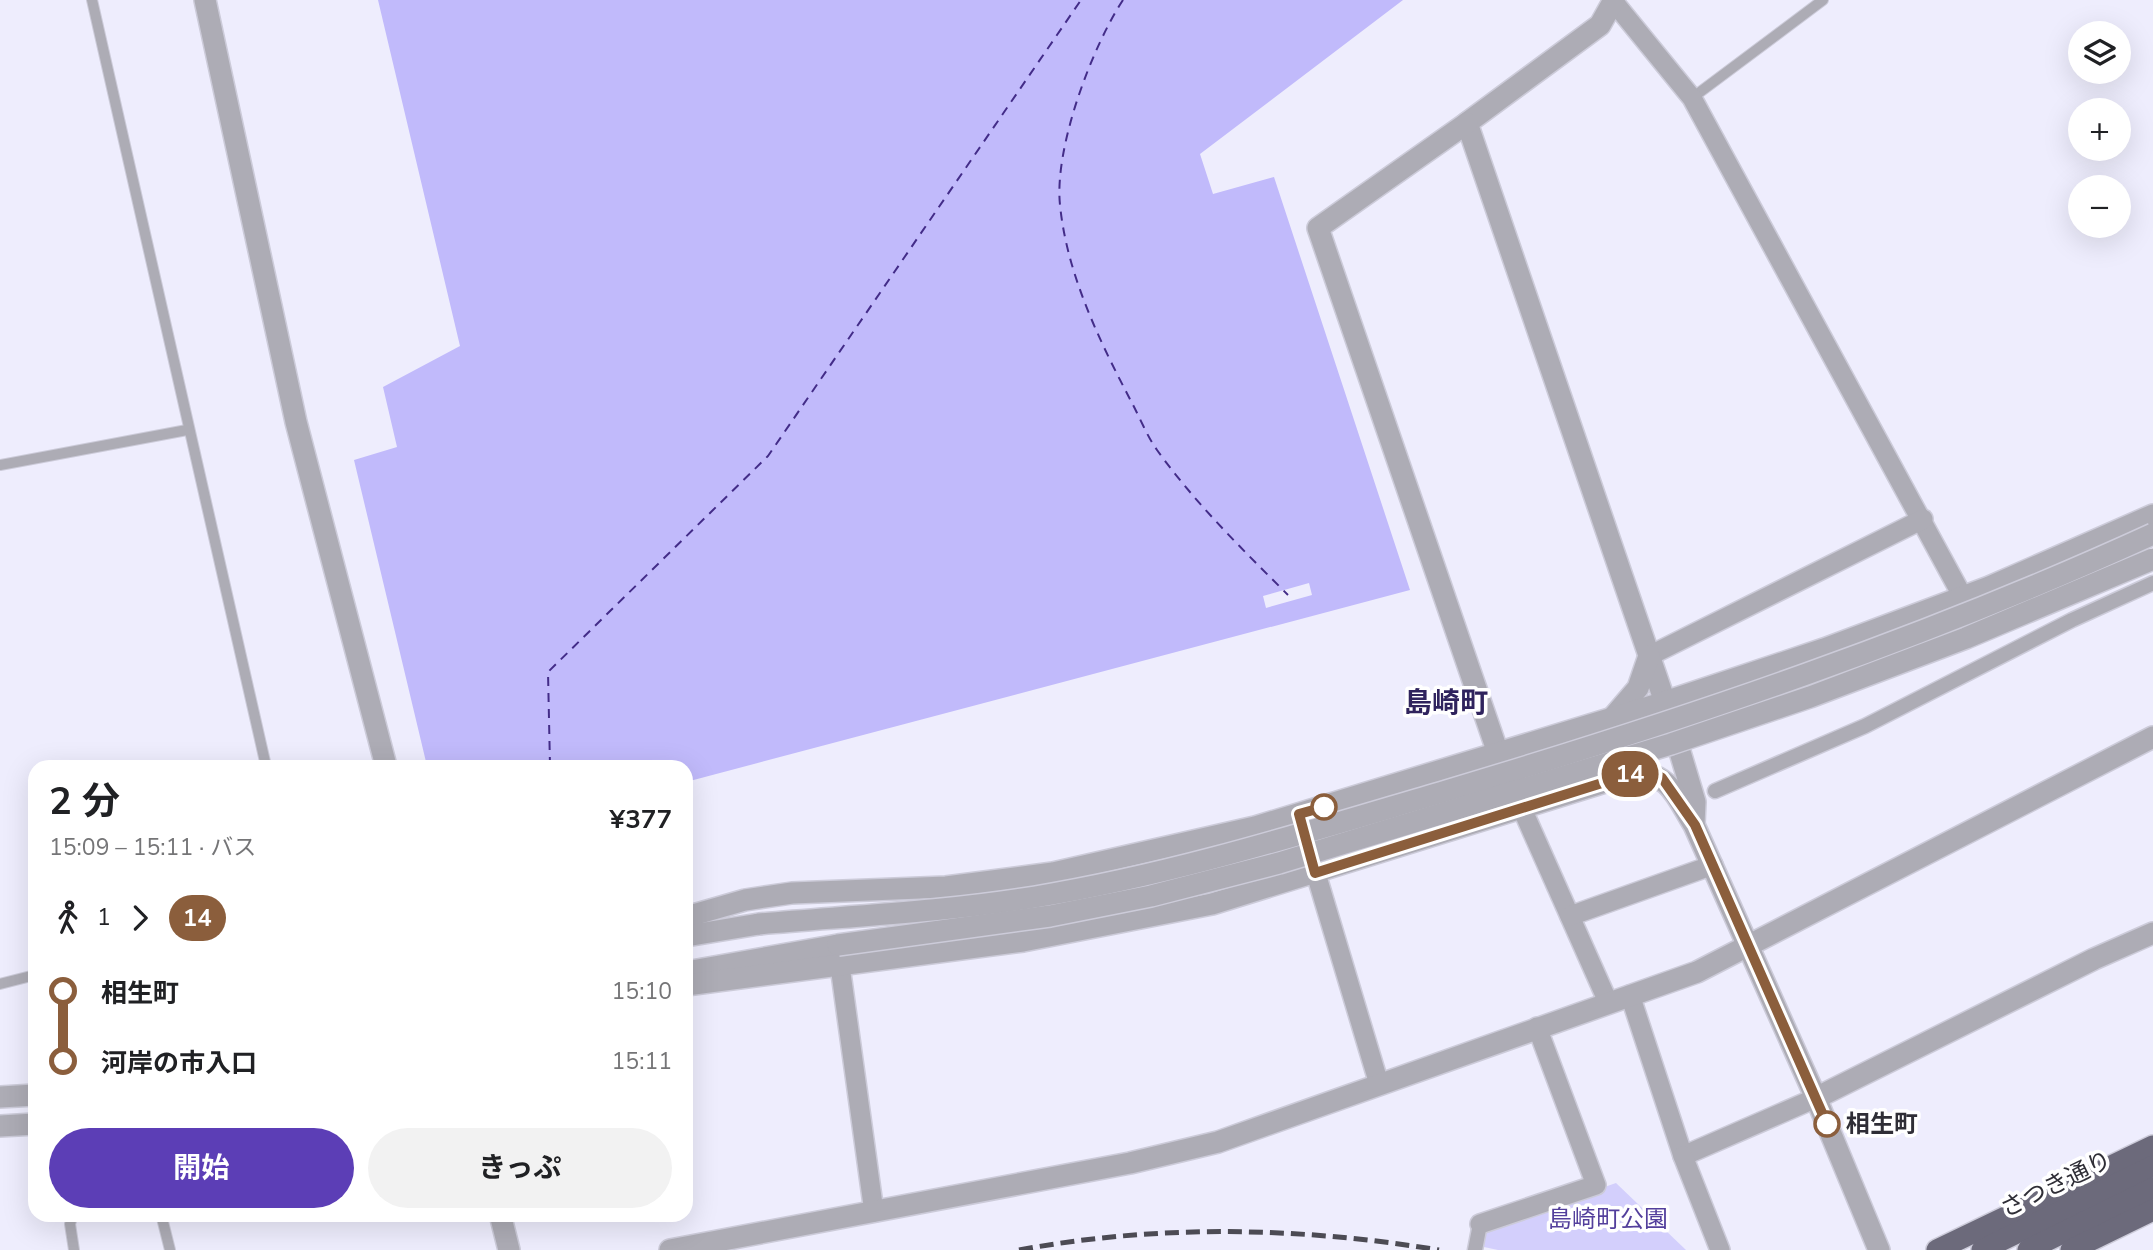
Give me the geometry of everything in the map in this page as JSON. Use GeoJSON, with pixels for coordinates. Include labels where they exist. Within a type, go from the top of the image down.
{"type":"FeatureCollection","features":[{"type":"Feature","properties":{"kind":"highway"},"geometry":{"type":"LineString","coordinates":[[1937,1250],[2153,1146]]}},
{"type":"Feature","properties":{"kind":"highway","name":"さつき通り"},"geometry":{"type":"LineString","coordinates":[[1982,1250],[2153,1166]]}},
{"type":"Feature","properties":{"kind":"highway","name":"さつき通り"},"geometry":{"type":"LineString","coordinates":[[2028,1250],[2153,1188]]}},
{"type":"Feature","properties":{"kind":"highway"},"geometry":{"type":"LineString","coordinates":[[2071,1250],[2153,1210]]}},
{"type":"Feature","properties":{"kind":"street"},"geometry":{"type":"LineString","coordinates":[[205,0],[296,422],[384,760]]}},
{"type":"Feature","properties":{"kind":"street"},"geometry":{"type":"LineString","coordinates":[[1608,1002],[1498,753],[1318,228],[1600,25],[1614,1],[1692,98],[1923,519],[1958,588]]}},
{"type":"Feature","properties":{"kind":"street"},"geometry":{"type":"LineString","coordinates":[[1467,122],[1665,702],[1695,802],[1695,825]]}},
{"type":"Feature","properties":{"kind":"street"},"geometry":{"type":"LineString","coordinates":[[693,915],[745,900],[792,893],[946,887],[1053,873],[1299,814],[1665,702],[1824,649],[1989,587],[2153,515]]}},
{"type":"Feature","properties":{"kind":"street"},"geometry":{"type":"LineString","coordinates":[[1612,718],[1638,688],[1649,656],[1923,519]]}},
{"type":"Feature","properties":{"kind":"street"},"geometry":{"type":"LineString","coordinates":[[693,935],[759,924],[968,906],[1035,897],[1149,875],[1271,843],[1732,701],[1956,618],[2153,534]]}},
{"type":"Feature","properties":{"kind":"street"},"geometry":{"type":"LineString","coordinates":[[693,984],[1151,896],[1279,863],[1671,744],[1810,697],[1966,638],[2153,559]]}},
{"type":"Feature","properties":{"kind":"street"},"geometry":{"type":"LineString","coordinates":[[1715,791],[1865,726],[2072,620],[2153,583]]}},
{"type":"Feature","properties":{"kind":"street"},"geometry":{"type":"LineString","coordinates":[[670,1250],[1130,1163],[1218,1142],[1697,972],[2153,737]]}},
{"type":"Feature","properties":{"kind":"street"},"geometry":{"type":"LineString","coordinates":[[693,971],[1122,923],[1212,904],[1634,773],[1651,772],[1662,778],[1695,825],[1816,1098],[1879,1250]]}},
{"type":"Feature","properties":{"kind":"street"},"geometry":{"type":"LineString","coordinates":[[1299,814],[1380,1084]]}},
{"type":"Feature","properties":{"kind":"street"},"geometry":{"type":"LineString","coordinates":[[1570,916],[1713,865]]}},
{"type":"Feature","properties":{"kind":"street"},"geometry":{"type":"LineString","coordinates":[[1683,1157],[1816,1098],[2094,959],[2153,933]]}},
{"type":"Feature","properties":{"kind":"street"},"geometry":{"type":"LineString","coordinates":[[839,956],[874,1212]]}},
{"type":"Feature","properties":{"kind":"street"},"geometry":{"type":"LineString","coordinates":[[1630,995],[1683,1157],[1720,1250]]}},
{"type":"Feature","properties":{"kind":"street"},"geometry":{"type":"LineString","coordinates":[[1475,1250],[1480,1224],[1596,1185],[1537,1027]]}},
{"type":"Feature","properties":{"kind":"street"},"geometry":{"type":"LineString","coordinates":[[0,1097],[28,1095]]}},
{"type":"Feature","properties":{"kind":"street"},"geometry":{"type":"LineString","coordinates":[[0,1126],[28,1124]]}},
{"type":"Feature","properties":{"kind":"street"},"geometry":{"type":"LineString","coordinates":[[502,1222],[509,1250]]}},
{"type":"Feature","properties":{"kind":"lane"},"geometry":{"type":"LineString","coordinates":[[92,0],[187,430],[265,760]]}},
{"type":"Feature","properties":{"kind":"lane"},"geometry":{"type":"LineString","coordinates":[[1692,98],[1823,0]]}},
{"type":"Feature","properties":{"kind":"lane"},"geometry":{"type":"LineString","coordinates":[[0,465],[187,430]]}},
{"type":"Feature","properties":{"kind":"lane"},"geometry":{"type":"LineString","coordinates":[[0,984],[28,977]]}},
{"type":"Feature","properties":{"kind":"lane"},"geometry":{"type":"LineString","coordinates":[[71,1222],[74,1250]]}},
{"type":"Feature","properties":{"kind":"lane"},"geometry":{"type":"LineString","coordinates":[[163,1222],[170,1250]]}},
{"type":"Feature","properties":{"kind":"green space","name":"島崎町公園"},"geometry":{"type":"Polygon","coordinates":[[[1616,1183],[1686,1250],[1498,1250],[1484,1247],[1485,1229],[1616,1183]]]}},
{"type":"Feature","properties":{"kind":"shaded area"},"geometry":{"type":"Polygon","coordinates":[[[378,0],[1403,0],[1200,154],[1213,194],[1274,177],[1410,590],[693,780],[693,760],[426,760],[354,460],[397,447],[383,387],[460,346],[378,0]]]}},
{"type":"Feature","properties":{"kind":"pier"},"geometry":{"type":"Polygon","coordinates":[[[1309,583],[1312,595],[1266,608],[1263,596],[1309,583]]]}},
{"type":"Feature","properties":{"kind":"ferry route"},"geometry":{"type":"LineString","coordinates":[[550,760],[548,672],[768,456],[1081,0]]}},
{"type":"Feature","properties":{"kind":"ferry route"},"geometry":{"type":"LineString","coordinates":[[1123,0],[1088,70],[1069,127],[1063,156],[1060,205],[1070,257],[1097,332],[1153,445],[1203,507],[1288,595]]}},
{"type":"Feature","properties":{"kind":"railway"},"geometry":{"type":"LineString","coordinates":[[1019,1250],[1124,1236],[1229,1232],[1334,1237],[1439,1250]]}},
{"type":"Feature","properties":{"kind":"bus line","name":"14"},"geometry":{"type":"LineString","coordinates":[[1324,807],[1299,814],[1315,873],[1634,773],[1651,772],[1662,778],[1695,825],[1827,1124]]}},
{"type":"Feature","properties":{"kind":"place","name":"相生町"},"geometry":{"type":"Point","coordinates":[1827,1124]}},
{"type":"Feature","properties":{"kind":"district","name":"島崎町"},"geometry":{"type":"Point","coordinates":[1446,702]}}]}
